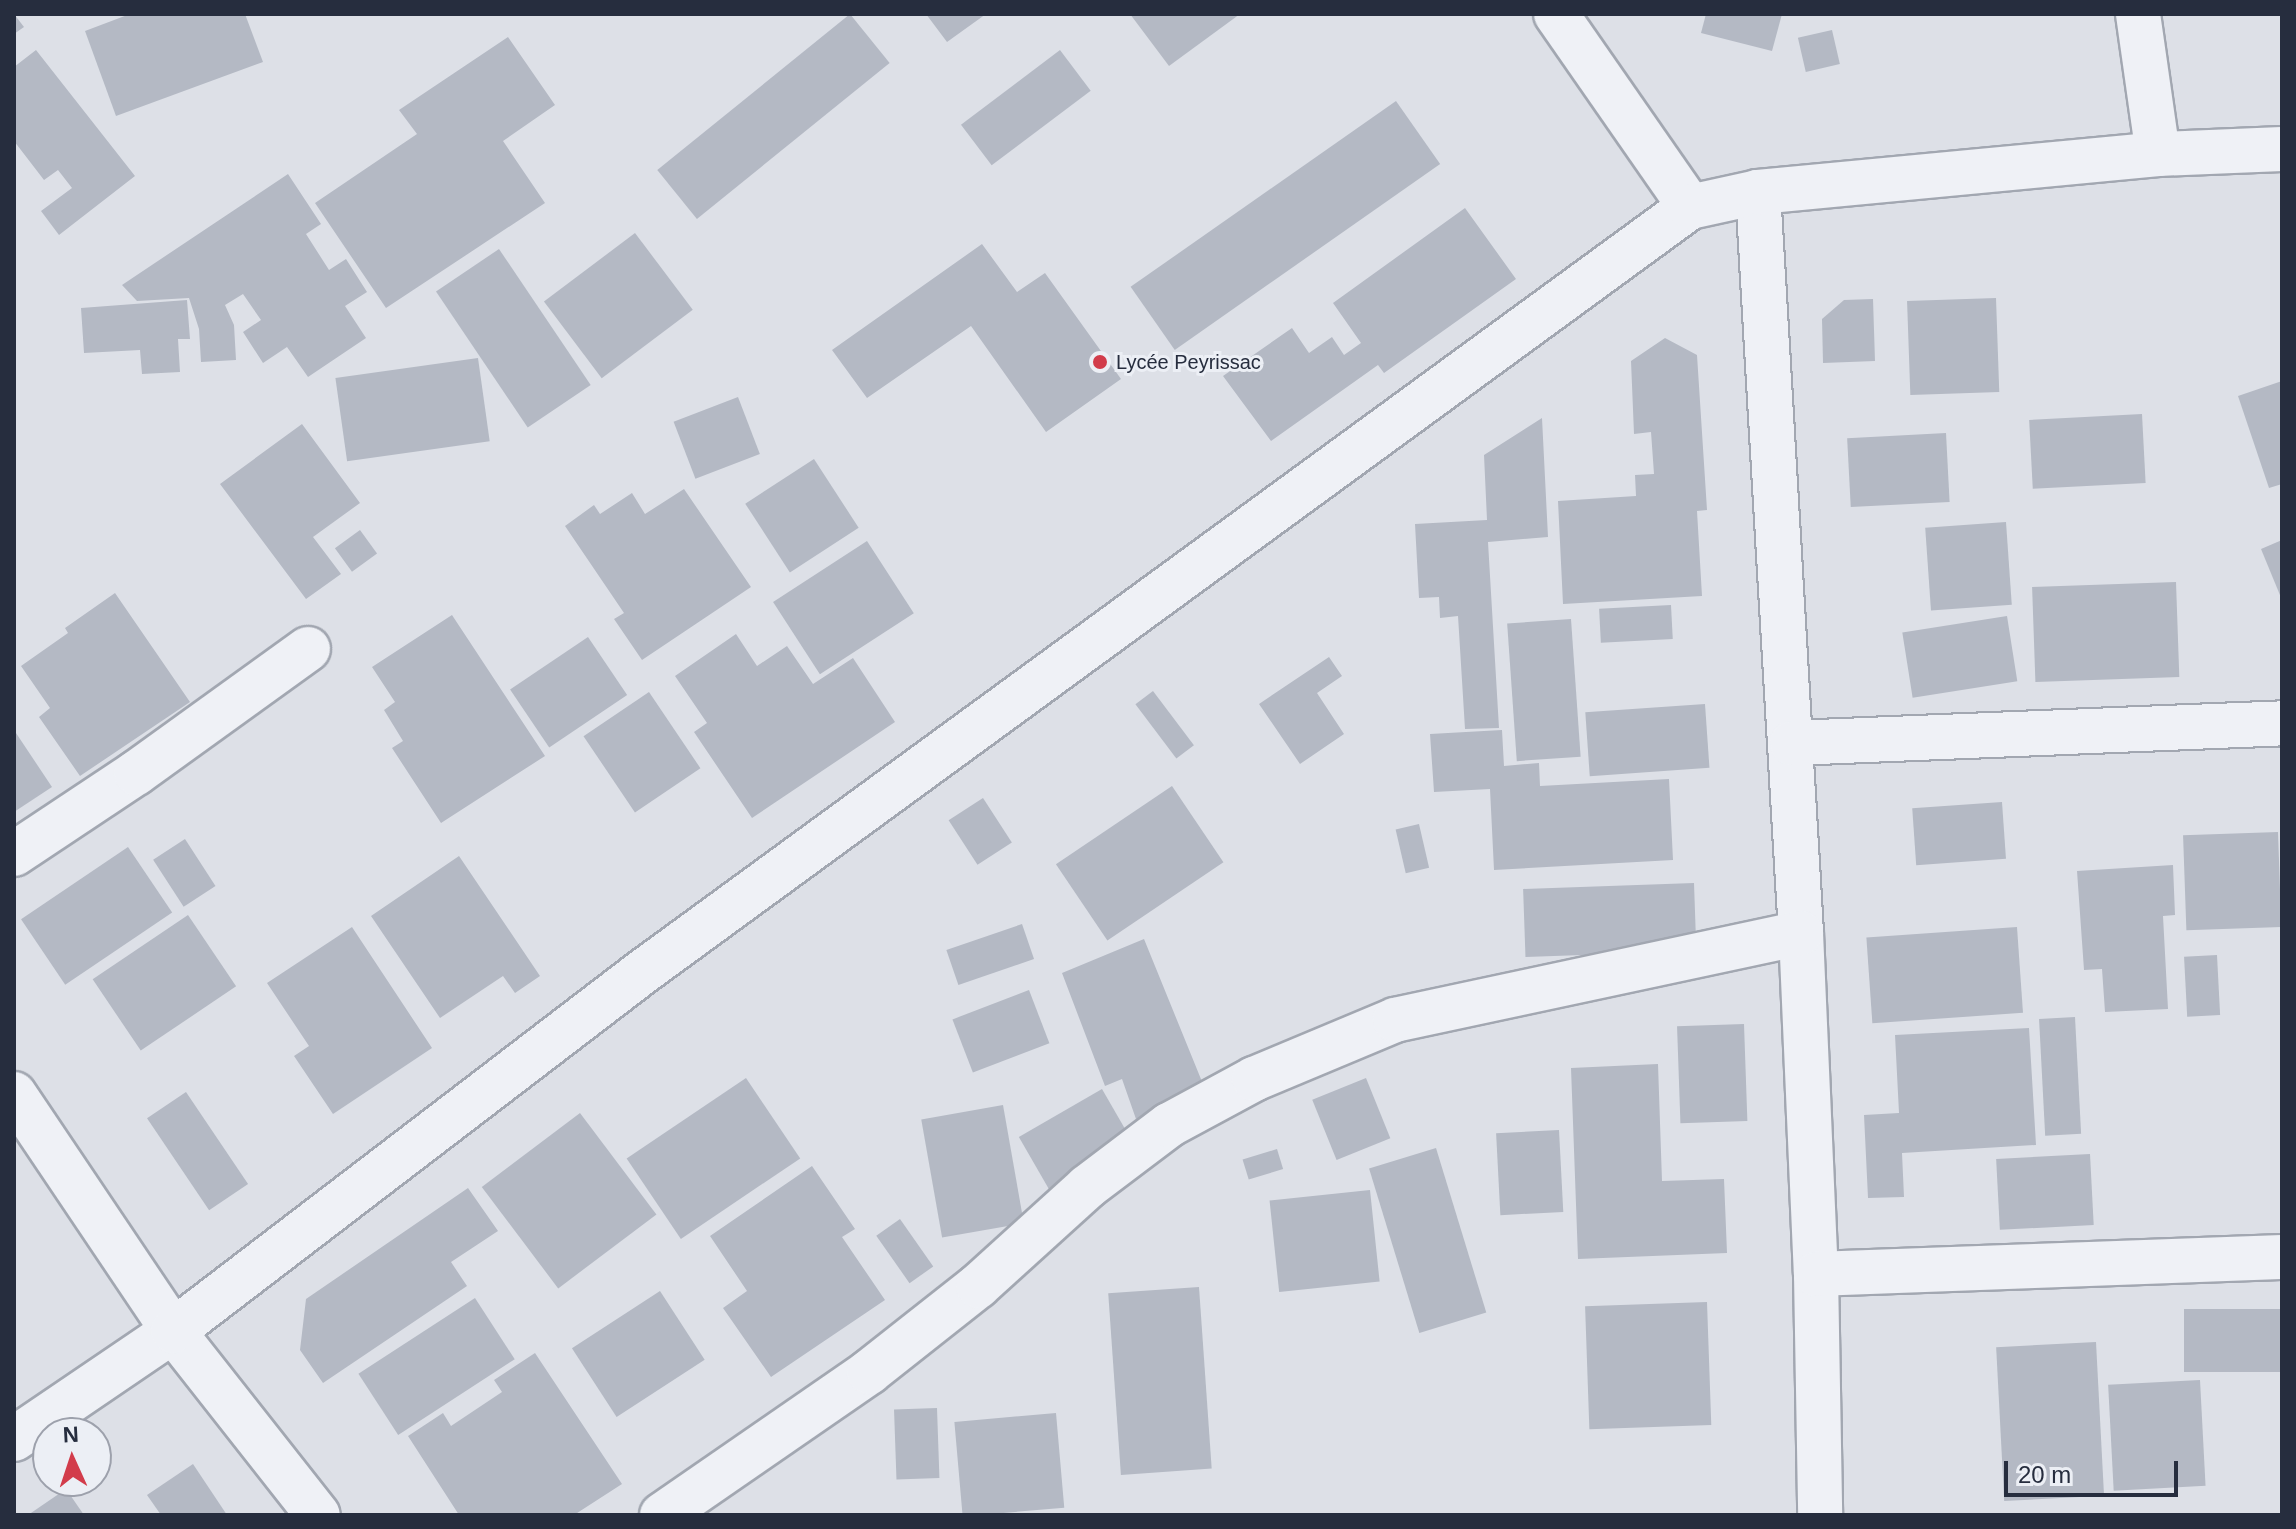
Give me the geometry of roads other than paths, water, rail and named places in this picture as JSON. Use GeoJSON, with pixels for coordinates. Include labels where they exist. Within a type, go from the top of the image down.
{"type":"FeatureCollection","features":[{"type":"Feature","properties":{"kind":"street"},"geometry":{"type":"LineString","coordinates":[[1556,14],[1690,207]]}},
{"type":"Feature","properties":{"kind":"street"},"geometry":{"type":"LineString","coordinates":[[2138,14],[2158,154]]}},
{"type":"Feature","properties":{"kind":"street"},"geometry":{"type":"LineString","coordinates":[[14,1439],[173,1331],[641,973],[1690,207],[1758,192],[2158,154],[2282,149]]}},
{"type":"Feature","properties":{"kind":"street"},"geometry":{"type":"LineString","coordinates":[[1758,192],[1801,933],[1816,1274],[1820,1515]]}},
{"type":"Feature","properties":{"kind":"street"},"geometry":{"type":"LineString","coordinates":[[14,854],[136,773],[308,649]]}},
{"type":"Feature","properties":{"kind":"street"},"geometry":{"type":"LineString","coordinates":[[1792,743],[2282,723]]}},
{"type":"Feature","properties":{"kind":"street"},"geometry":{"type":"LineString","coordinates":[[662,1515],[869,1372],[978,1286],[1087,1187],[1169,1125],[1254,1079],[1395,1020],[1801,933]]}},
{"type":"Feature","properties":{"kind":"street"},"geometry":{"type":"LineString","coordinates":[[14,1094],[173,1331],[318,1515]]}},
{"type":"Feature","properties":{"kind":"street"},"geometry":{"type":"LineString","coordinates":[[1816,1274],[2282,1257]]}},
{"type":"Feature","properties":{"kind":"place","name":"Lycée Peyrissac"},"geometry":{"type":"Point","coordinates":[1100,362]}}]}
